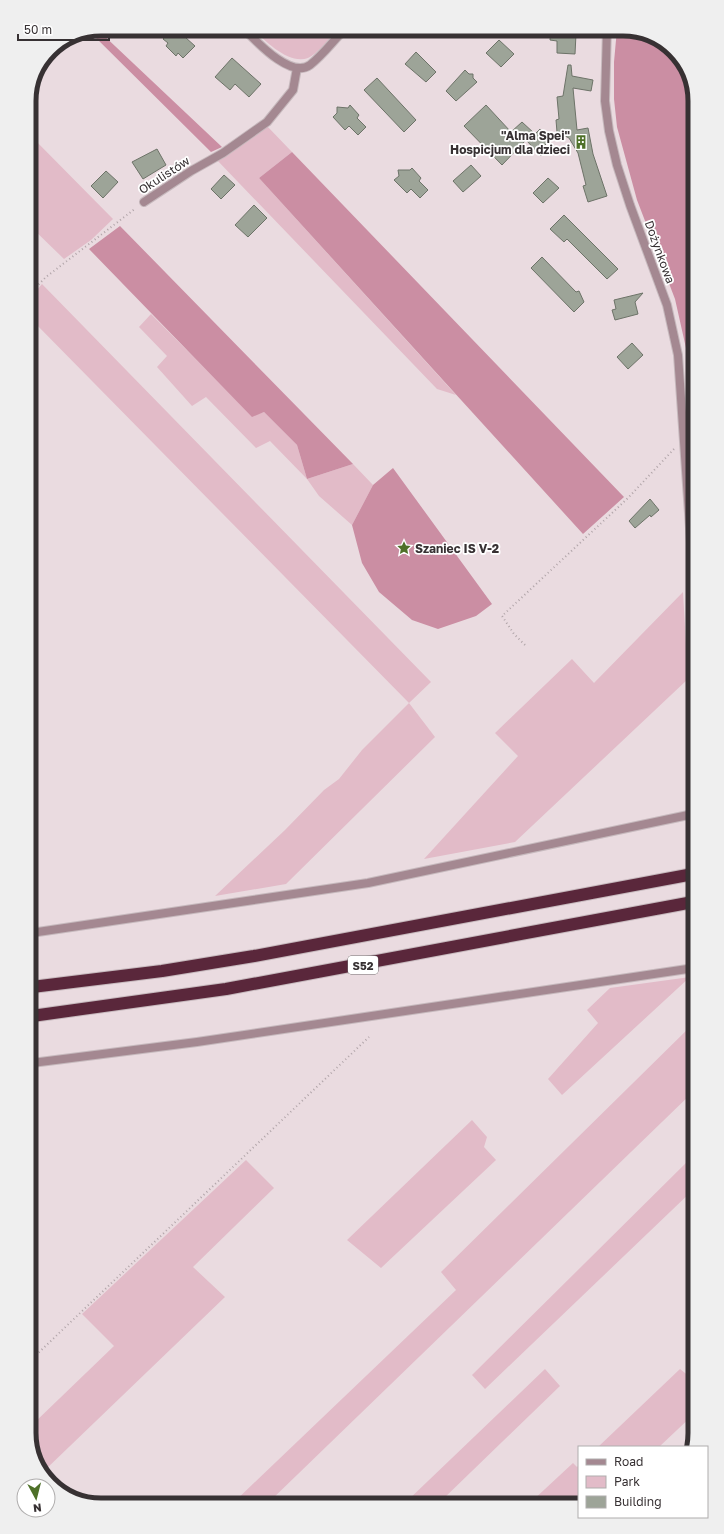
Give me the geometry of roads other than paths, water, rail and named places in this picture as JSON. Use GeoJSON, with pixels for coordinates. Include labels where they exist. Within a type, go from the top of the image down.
{"type":"FeatureCollection","features":[{"type":"Feature","properties":{"kind":"highway","name":"S52"},"geometry":{"type":"LineString","coordinates":[[36,987],[146,973],[254,956],[688,875]]}},
{"type":"Feature","properties":{"kind":"highway","name":"S52"},"geometry":{"type":"LineString","coordinates":[[36,1015],[241,987],[688,903]]}},
{"type":"Feature","properties":{"kind":"street"},"geometry":{"type":"LineString","coordinates":[[252,36],[286,65],[298,68],[309,66],[337,36]]}},
{"type":"Feature","properties":{"kind":"street","name":"Dożynkowa"},"geometry":{"type":"LineString","coordinates":[[606,36],[605,101],[609,131],[625,192],[667,305],[678,355],[688,498]]}},
{"type":"Feature","properties":{"kind":"street","name":"Okulistów"},"geometry":{"type":"LineString","coordinates":[[144,202],[191,171],[223,153],[267,122],[293,90],[298,68]]}},
{"type":"Feature","properties":{"kind":"street"},"geometry":{"type":"LineString","coordinates":[[36,932],[368,883],[688,815]]}},
{"type":"Feature","properties":{"kind":"street"},"geometry":{"type":"LineString","coordinates":[[36,1062],[205,1040],[688,969]]}},
{"type":"Feature","properties":{"kind":"place","name":"\"Alma Spei\" Hospicjum dla dzieci"},"geometry":{"type":"Point","coordinates":[581,142]}},
{"type":"Feature","properties":{"kind":"place","name":"Szaniec IS V-2"},"geometry":{"type":"Point","coordinates":[404,548]}}]}
